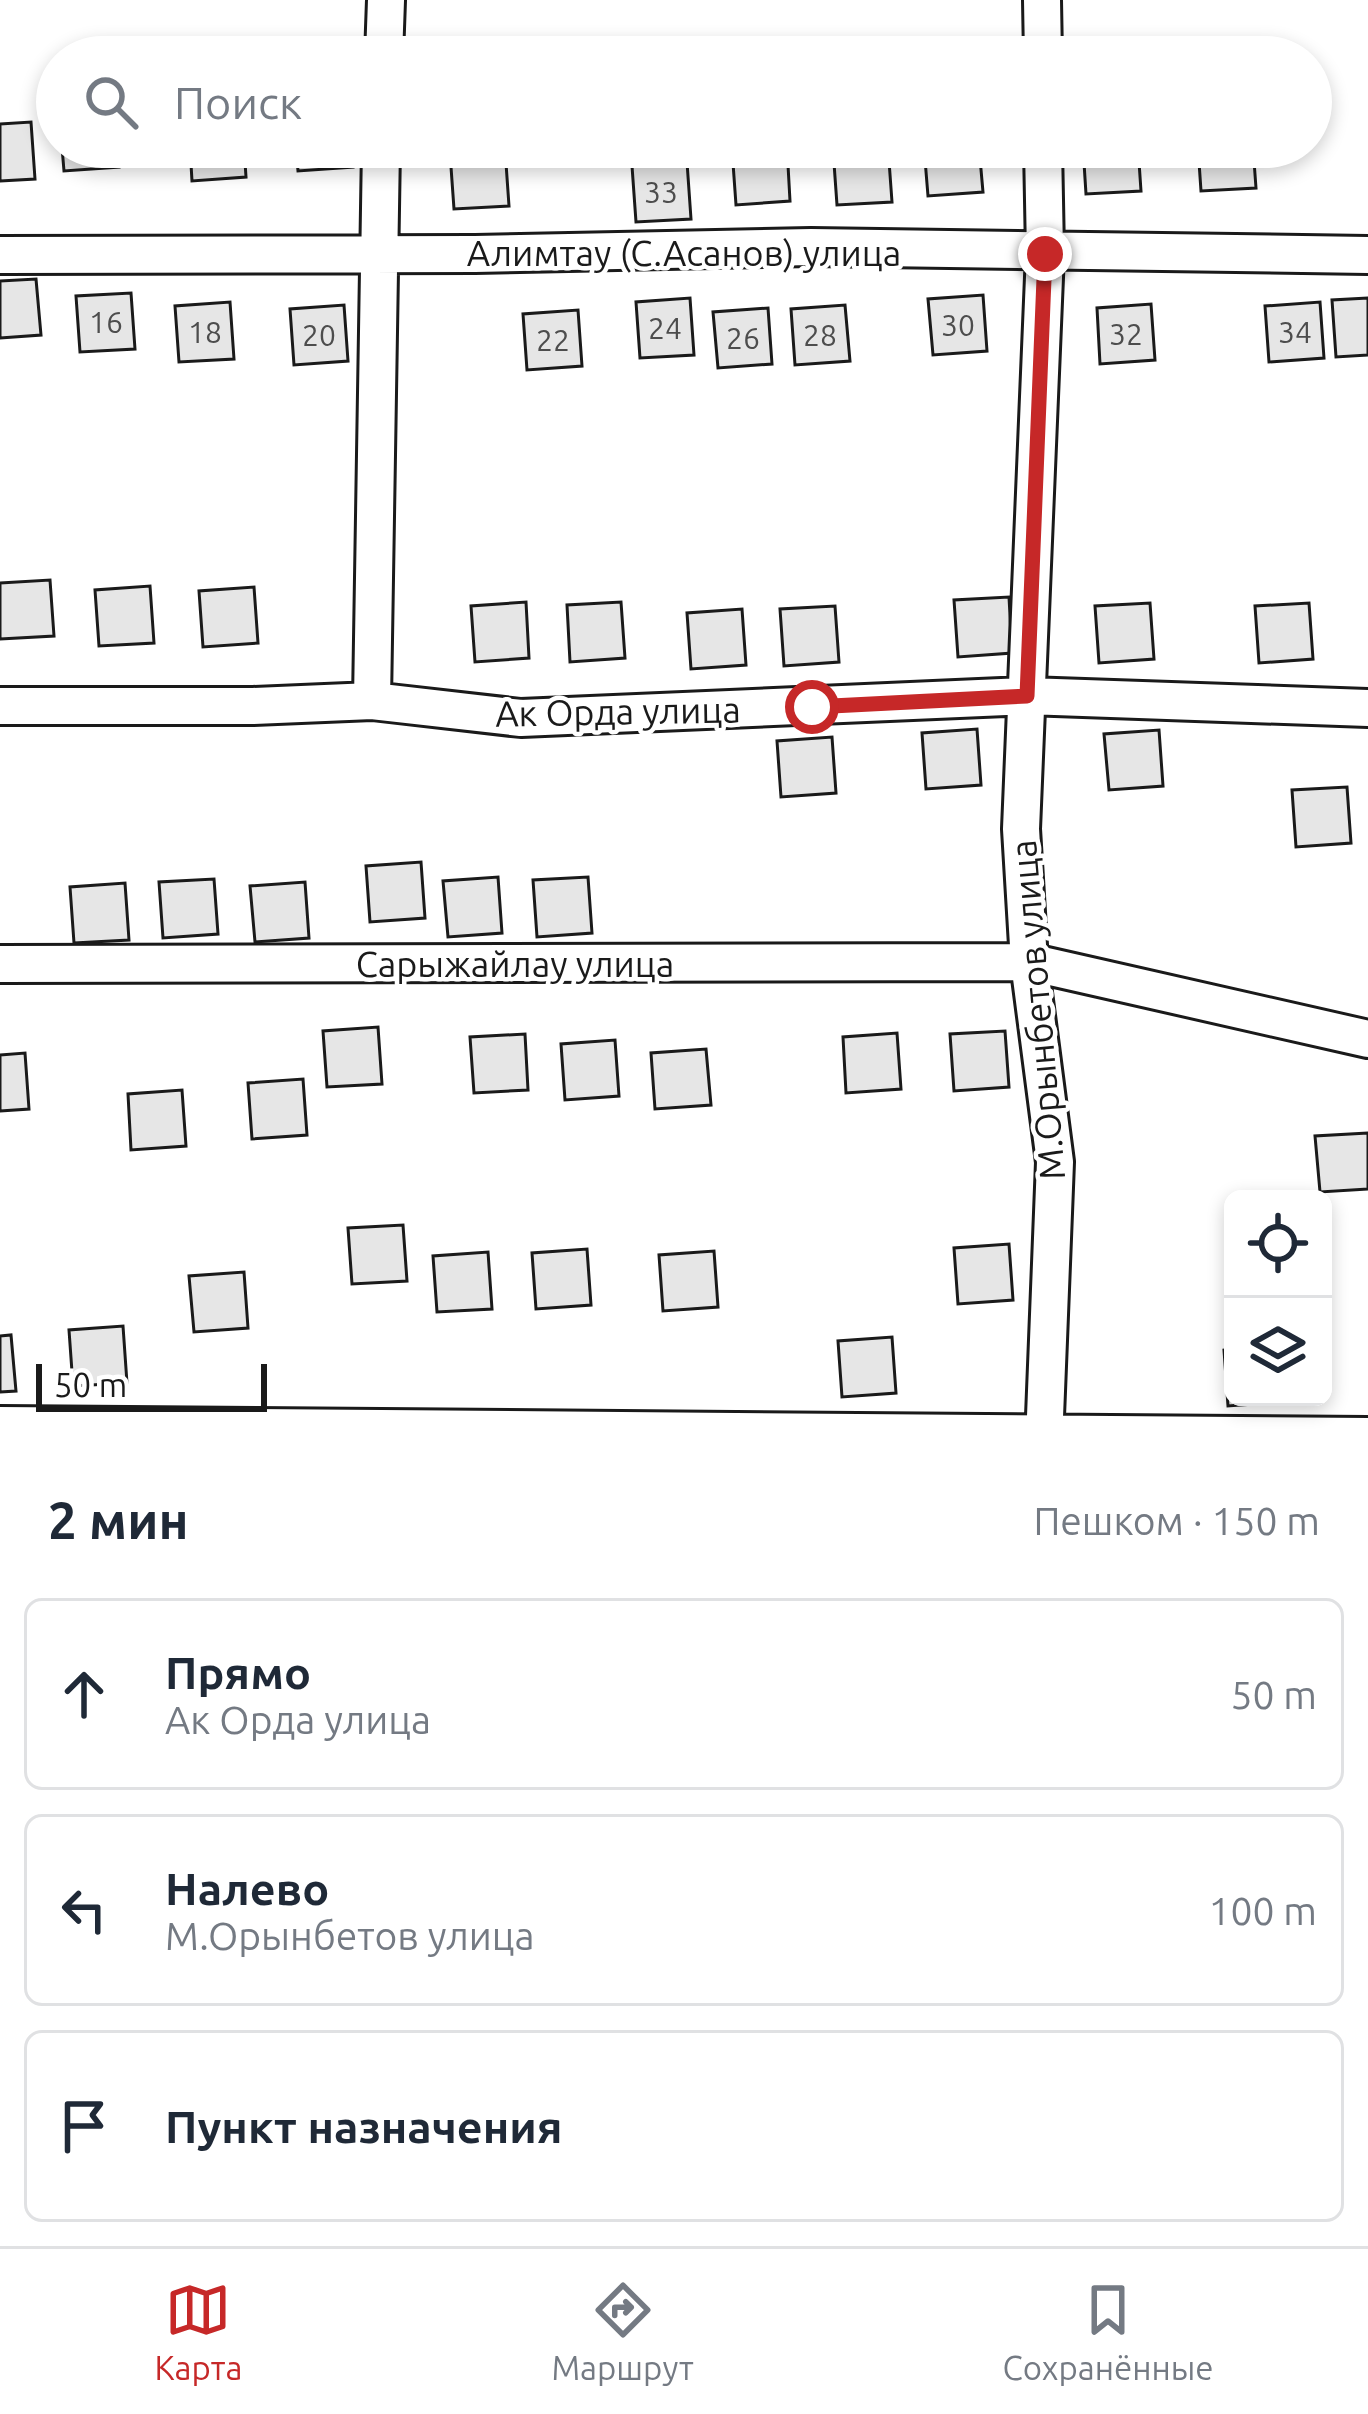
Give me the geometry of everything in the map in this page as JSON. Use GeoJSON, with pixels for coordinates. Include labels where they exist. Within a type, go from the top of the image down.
{"type":"FeatureCollection","features":[{"type":"Feature","properties":{"kind":"street"},"geometry":{"type":"LineString","coordinates":[[385,36],[386,0]]}},
{"type":"Feature","properties":{"kind":"street"},"geometry":{"type":"LineString","coordinates":[[1042,0],[1042,36]]}},
{"type":"Feature","properties":{"kind":"street"},"geometry":{"type":"LineString","coordinates":[[372,701],[380,168]]}},
{"type":"Feature","properties":{"kind":"street","name":"М.Орынбетов улица"},"geometry":{"type":"LineString","coordinates":[[1043,168],[1045,254],[1021,829],[1029,962],[1055,1162],[1044,1437]]}},
{"type":"Feature","properties":{"kind":"street","name":"Алимтау (С.Асанов) улица"},"geometry":{"type":"LineString","coordinates":[[0,255],[811,248],[1368,255]]}},
{"type":"Feature","properties":{"kind":"street","name":"Ак Орда улица"},"geometry":{"type":"LineString","coordinates":[[0,706],[372,701],[521,718],[1027,696],[1368,708]]}},
{"type":"Feature","properties":{"kind":"street","name":"Сарыжайлау улица"},"geometry":{"type":"LineString","coordinates":[[0,964],[1029,962],[1368,1039]]}},
{"type":"Feature","properties":{"kind":"street"},"geometry":{"type":"LineString","coordinates":[[0,1425],[1044,1437],[1368,1436]]}},
{"type":"Feature","properties":{"kind":"building"},"geometry":{"type":"Polygon","coordinates":[[[31,122],[35,179],[0,181],[0,124],[31,122]]]}},
{"type":"Feature","properties":{"kind":"building"},"geometry":{"type":"Polygon","coordinates":[[[191,168],[245,168],[246,177],[192,181],[191,168]]]}},
{"type":"Feature","properties":{"kind":"building"},"geometry":{"type":"Polygon","coordinates":[[[451,168],[506,168],[509,206],[454,209],[451,168]]]}},
{"type":"Feature","properties":{"kind":"building"},"geometry":{"type":"Polygon","coordinates":[[[632,168],[687,168],[691,219],[636,222],[632,168]]]}},
{"type":"Feature","properties":{"kind":"building"},"geometry":{"type":"Polygon","coordinates":[[[733,168],[788,168],[790,201],[736,205],[733,168]]]}},
{"type":"Feature","properties":{"kind":"building"},"geometry":{"type":"Polygon","coordinates":[[[834,168],[890,168],[892,202],[837,205],[834,168]]]}},
{"type":"Feature","properties":{"kind":"building"},"geometry":{"type":"Polygon","coordinates":[[[926,168],[981,168],[983,192],[928,196],[926,168]]]}},
{"type":"Feature","properties":{"kind":"building"},"geometry":{"type":"Polygon","coordinates":[[[1084,168],[1139,168],[1141,191],[1086,194],[1084,168]]]}},
{"type":"Feature","properties":{"kind":"building"},"geometry":{"type":"Polygon","coordinates":[[[1199,168],[1255,168],[1256,188],[1201,191],[1199,168]]]}},
{"type":"Feature","properties":{"kind":"building"},"geometry":{"type":"Polygon","coordinates":[[[36,279],[41,335],[0,338],[0,281],[36,279]]]}},
{"type":"Feature","properties":{"kind":"building"},"geometry":{"type":"Polygon","coordinates":[[[131,293],[135,349],[80,352],[76,296],[131,293]]]}},
{"type":"Feature","properties":{"kind":"building"},"geometry":{"type":"Polygon","coordinates":[[[983,295],[987,351],[933,355],[928,299],[983,295]]]}},
{"type":"Feature","properties":{"kind":"building"},"geometry":{"type":"Polygon","coordinates":[[[690,298],[694,355],[640,358],[636,302],[690,298]]]}},
{"type":"Feature","properties":{"kind":"building"},"geometry":{"type":"Polygon","coordinates":[[[1368,298],[1368,355],[1336,357],[1332,300],[1368,298]]]}},
{"type":"Feature","properties":{"kind":"building"},"geometry":{"type":"Polygon","coordinates":[[[230,302],[234,359],[179,362],[175,306],[230,302]]]}},
{"type":"Feature","properties":{"kind":"building"},"geometry":{"type":"Polygon","coordinates":[[[1320,302],[1324,358],[1269,362],[1265,306],[1320,302]]]}},
{"type":"Feature","properties":{"kind":"building"},"geometry":{"type":"Polygon","coordinates":[[[1151,304],[1155,360],[1100,364],[1097,308],[1151,304]]]}},
{"type":"Feature","properties":{"kind":"building"},"geometry":{"type":"Polygon","coordinates":[[[344,305],[348,361],[294,365],[290,309],[344,305]]]}},
{"type":"Feature","properties":{"kind":"building"},"geometry":{"type":"Polygon","coordinates":[[[845,305],[850,361],[795,365],[791,309],[845,305]]]}},
{"type":"Feature","properties":{"kind":"building"},"geometry":{"type":"Polygon","coordinates":[[[768,308],[772,364],[718,368],[713,312],[768,308]]]}},
{"type":"Feature","properties":{"kind":"building"},"geometry":{"type":"Polygon","coordinates":[[[578,310],[582,366],[527,370],[523,314],[578,310]]]}},
{"type":"Feature","properties":{"kind":"building"},"geometry":{"type":"Polygon","coordinates":[[[50,580],[54,636],[0,639],[0,583],[50,580]]]}},
{"type":"Feature","properties":{"kind":"building"},"geometry":{"type":"Polygon","coordinates":[[[150,586],[154,643],[99,646],[95,590],[150,586]]]}},
{"type":"Feature","properties":{"kind":"building"},"geometry":{"type":"Polygon","coordinates":[[[254,587],[258,643],[203,647],[199,591],[254,587]]]}},
{"type":"Feature","properties":{"kind":"building"},"geometry":{"type":"Polygon","coordinates":[[[1009,597],[1012,653],[958,657],[954,600],[1009,597]]]}},
{"type":"Feature","properties":{"kind":"building"},"geometry":{"type":"Polygon","coordinates":[[[526,602],[529,658],[475,662],[471,606],[526,602]]]}},
{"type":"Feature","properties":{"kind":"building"},"geometry":{"type":"Polygon","coordinates":[[[621,602],[625,658],[570,662],[567,605],[621,602]]]}},
{"type":"Feature","properties":{"kind":"building"},"geometry":{"type":"Polygon","coordinates":[[[1150,603],[1154,659],[1099,663],[1095,606],[1150,603]]]}},
{"type":"Feature","properties":{"kind":"building"},"geometry":{"type":"Polygon","coordinates":[[[1309,603],[1313,659],[1259,663],[1255,606],[1309,603]]]}},
{"type":"Feature","properties":{"kind":"building"},"geometry":{"type":"Polygon","coordinates":[[[835,606],[839,662],[784,666],[780,609],[835,606]]]}},
{"type":"Feature","properties":{"kind":"building"},"geometry":{"type":"Polygon","coordinates":[[[742,609],[746,665],[691,669],[687,613],[742,609]]]}},
{"type":"Feature","properties":{"kind":"building"},"geometry":{"type":"Polygon","coordinates":[[[977,729],[981,785],[926,789],[922,733],[977,729]]]}},
{"type":"Feature","properties":{"kind":"building"},"geometry":{"type":"Polygon","coordinates":[[[1159,730],[1163,786],[1109,790],[1104,734],[1159,730]]]}},
{"type":"Feature","properties":{"kind":"building"},"geometry":{"type":"Polygon","coordinates":[[[832,737],[836,793],[781,797],[777,741],[832,737]]]}},
{"type":"Feature","properties":{"kind":"building"},"geometry":{"type":"Polygon","coordinates":[[[1347,787],[1351,843],[1296,847],[1292,790],[1347,787]]]}},
{"type":"Feature","properties":{"kind":"building"},"geometry":{"type":"Polygon","coordinates":[[[421,862],[425,918],[370,922],[366,866],[421,862]]]}},
{"type":"Feature","properties":{"kind":"building"},"geometry":{"type":"Polygon","coordinates":[[[498,877],[502,933],[448,937],[443,881],[498,877]]]}},
{"type":"Feature","properties":{"kind":"building"},"geometry":{"type":"Polygon","coordinates":[[[588,877],[592,933],[537,937],[533,880],[588,877]]]}},
{"type":"Feature","properties":{"kind":"building"},"geometry":{"type":"Polygon","coordinates":[[[214,879],[218,934],[163,938],[159,882],[214,879]]]}},
{"type":"Feature","properties":{"kind":"building"},"geometry":{"type":"Polygon","coordinates":[[[305,882],[309,938],[255,942],[250,886],[305,882]]]}},
{"type":"Feature","properties":{"kind":"building"},"geometry":{"type":"Polygon","coordinates":[[[125,883],[129,940],[74,943],[70,887],[125,883]]]}},
{"type":"Feature","properties":{"kind":"building"},"geometry":{"type":"Polygon","coordinates":[[[378,1027],[382,1084],[327,1087],[323,1031],[378,1027]]]}},
{"type":"Feature","properties":{"kind":"building"},"geometry":{"type":"Polygon","coordinates":[[[1005,1031],[1009,1087],[954,1091],[950,1034],[1005,1031]]]}},
{"type":"Feature","properties":{"kind":"building"},"geometry":{"type":"Polygon","coordinates":[[[897,1033],[901,1089],[846,1093],[843,1037],[897,1033]]]}},
{"type":"Feature","properties":{"kind":"building"},"geometry":{"type":"Polygon","coordinates":[[[525,1034],[528,1090],[474,1093],[470,1037],[525,1034]]]}},
{"type":"Feature","properties":{"kind":"building"},"geometry":{"type":"Polygon","coordinates":[[[615,1040],[619,1096],[565,1100],[561,1044],[615,1040]]]}},
{"type":"Feature","properties":{"kind":"building"},"geometry":{"type":"Polygon","coordinates":[[[706,1049],[711,1105],[655,1109],[651,1053],[706,1049]]]}},
{"type":"Feature","properties":{"kind":"building"},"geometry":{"type":"Polygon","coordinates":[[[25,1053],[29,1109],[0,1111],[0,1055],[25,1053]]]}},
{"type":"Feature","properties":{"kind":"building"},"geometry":{"type":"Polygon","coordinates":[[[303,1079],[307,1135],[252,1139],[248,1083],[303,1079]]]}},
{"type":"Feature","properties":{"kind":"building"},"geometry":{"type":"Polygon","coordinates":[[[182,1090],[186,1146],[131,1150],[128,1094],[182,1090]]]}},
{"type":"Feature","properties":{"kind":"building"},"geometry":{"type":"Polygon","coordinates":[[[1368,1133],[1368,1189],[1320,1190],[1315,1136],[1368,1133]]]}},
{"type":"Feature","properties":{"kind":"building"},"geometry":{"type":"Polygon","coordinates":[[[403,1225],[407,1281],[352,1284],[348,1228],[403,1225]]]}},
{"type":"Feature","properties":{"kind":"building"},"geometry":{"type":"Polygon","coordinates":[[[1009,1244],[1013,1300],[958,1304],[954,1248],[1009,1244]]]}},
{"type":"Feature","properties":{"kind":"building"},"geometry":{"type":"Polygon","coordinates":[[[587,1249],[591,1305],[536,1309],[532,1253],[587,1249]]]}},
{"type":"Feature","properties":{"kind":"building"},"geometry":{"type":"Polygon","coordinates":[[[714,1251],[718,1307],[663,1311],[659,1255],[714,1251]]]}},
{"type":"Feature","properties":{"kind":"building"},"geometry":{"type":"Polygon","coordinates":[[[488,1252],[492,1309],[437,1312],[433,1256],[488,1252]]]}},
{"type":"Feature","properties":{"kind":"building"},"geometry":{"type":"Polygon","coordinates":[[[244,1272],[248,1328],[194,1332],[189,1276],[244,1272]]]}},
{"type":"Feature","properties":{"kind":"building"},"geometry":{"type":"Polygon","coordinates":[[[123,1326],[127,1383],[73,1386],[69,1330],[123,1326]]]}},
{"type":"Feature","properties":{"kind":"building"},"geometry":{"type":"Polygon","coordinates":[[[11,1335],[16,1391],[0,1392],[0,1336],[11,1335]]]}},
{"type":"Feature","properties":{"kind":"building"},"geometry":{"type":"Polygon","coordinates":[[[892,1337],[896,1393],[842,1397],[838,1341],[892,1337]]]}},
{"type":"Feature","properties":{"kind":"route"},"geometry":{"type":"LineString","coordinates":[[812,707],[1027,696],[1045,254]]}}]}
